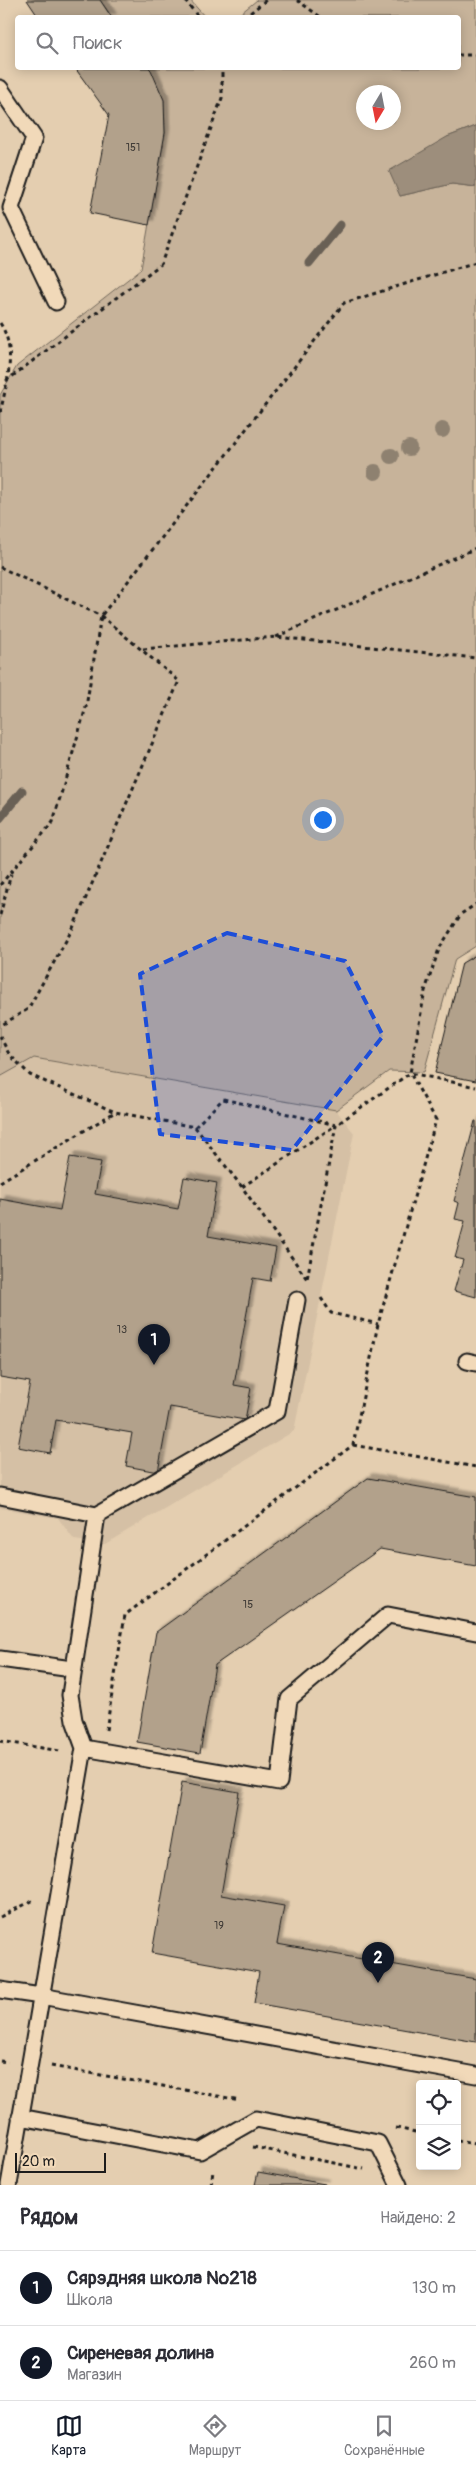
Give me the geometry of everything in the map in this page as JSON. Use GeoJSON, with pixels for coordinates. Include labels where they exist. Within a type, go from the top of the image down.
{"type":"FeatureCollection","features":[{"type":"Feature","properties":{"kind":"lane"},"geometry":{"type":"LineString","coordinates":[[0,88],[34,138],[11,208],[56,302]]}},
{"type":"Feature","properties":{"kind":"lane"},"geometry":{"type":"LineString","coordinates":[[0,1496],[97,1515],[277,1411],[297,1300]]}},
{"type":"Feature","properties":{"kind":"lane"},"geometry":{"type":"LineString","coordinates":[[9,2185],[83,1752],[74,1720],[70,1695],[72,1670],[97,1515]]}},
{"type":"Feature","properties":{"kind":"lane"},"geometry":{"type":"LineString","coordinates":[[83,1752],[279,1782],[290,1698],[388,1615],[476,1632]]}},
{"type":"Feature","properties":{"kind":"lane"},"geometry":{"type":"LineString","coordinates":[[0,1659],[72,1670]]}},
{"type":"Feature","properties":{"kind":"lane"},"geometry":{"type":"LineString","coordinates":[[0,1990],[476,2075]]}},
{"type":"Feature","properties":{"kind":"lane"},"geometry":{"type":"LineString","coordinates":[[20,2117],[200,2151],[256,2119],[378,2143],[399,2185]]}},
{"type":"Feature","properties":{"kind":"path"},"geometry":{"type":"LineString","coordinates":[[185,0],[197,15]]}},
{"type":"Feature","properties":{"kind":"path"},"geometry":{"type":"LineString","coordinates":[[248,15],[266,0]]}},
{"type":"Feature","properties":{"kind":"path"},"geometry":{"type":"LineString","coordinates":[[297,0],[318,15]]}},
{"type":"Feature","properties":{"kind":"path"},"geometry":{"type":"LineString","coordinates":[[461,55],[476,56]]}},
{"type":"Feature","properties":{"kind":"path"},"geometry":{"type":"LineString","coordinates":[[6,381],[160,264],[222,98],[222,70]]}},
{"type":"Feature","properties":{"kind":"path"},"geometry":{"type":"LineString","coordinates":[[0,885],[53,822],[86,708],[101,616],[344,303],[476,262]]}},
{"type":"Feature","properties":{"kind":"path"},"geometry":{"type":"LineString","coordinates":[[0,322],[5,331],[11,355],[0,414]]}},
{"type":"Feature","properties":{"kind":"path"},"geometry":{"type":"LineString","coordinates":[[276,637],[476,548]]}},
{"type":"Feature","properties":{"kind":"path"},"geometry":{"type":"LineString","coordinates":[[0,567],[101,616],[179,680],[73,928],[28,1009],[0,1026]]}},
{"type":"Feature","properties":{"kind":"path"},"geometry":{"type":"LineString","coordinates":[[142,649],[276,637],[476,658]]}},
{"type":"Feature","properties":{"kind":"path"},"geometry":{"type":"LineString","coordinates":[[0,915],[11,874]]}},
{"type":"Feature","properties":{"kind":"path"},"geometry":{"type":"LineString","coordinates":[[125,1616],[353,1445],[378,1324],[436,1120],[410,1074],[425,990],[439,949],[461,914],[476,904]]}},
{"type":"Feature","properties":{"kind":"path"},"geometry":{"type":"LineString","coordinates":[[0,1036],[9,1054],[30,1075],[115,1112],[195,1127],[242,1187],[312,1286]]}},
{"type":"Feature","properties":{"kind":"path"},"geometry":{"type":"LineString","coordinates":[[242,1187],[410,1074],[476,1087]]}},
{"type":"Feature","properties":{"kind":"path"},"geometry":{"type":"LineString","coordinates":[[195,1127],[223,1099],[336,1125]]}},
{"type":"Feature","properties":{"kind":"path"},"geometry":{"type":"LineString","coordinates":[[0,1182],[115,1112]]}},
{"type":"Feature","properties":{"kind":"path"},"geometry":{"type":"LineString","coordinates":[[307,1279],[336,1125]]}},
{"type":"Feature","properties":{"kind":"path"},"geometry":{"type":"LineString","coordinates":[[317,1293],[331,1313],[378,1324]]}},
{"type":"Feature","properties":{"kind":"path"},"geometry":{"type":"LineString","coordinates":[[353,1445],[476,1467]]}},
{"type":"Feature","properties":{"kind":"path"},"geometry":{"type":"LineString","coordinates":[[0,1741],[83,1752]]}},
{"type":"Feature","properties":{"kind":"path"},"geometry":{"type":"LineString","coordinates":[[49,2066],[244,2101]]}},
{"type":"Feature","properties":{"kind":"path"},"geometry":{"type":"LineString","coordinates":[[390,2128],[416,2132]]}},
{"type":"Feature","properties":{"kind":"path"},"geometry":{"type":"LineString","coordinates":[[461,2141],[476,2143]]}},
{"type":"Feature","properties":{"kind":"highlighted area"},"geometry":{"type":"Polygon","coordinates":[[[227,933],[345,961],[383,1036],[292,1150],[160,1134],[140,974],[227,933]]]}},
{"type":"Feature","properties":{"kind":"shaded area"},"geometry":{"type":"Polygon","coordinates":[[[100,0],[190,0],[203,15],[111,15],[100,0]]]}},
{"type":"Feature","properties":{"kind":"shaded area"},"geometry":{"type":"Polygon","coordinates":[[[257,0],[476,0],[476,126],[447,137],[400,196],[452,184],[476,187],[476,946],[455,959],[424,1072],[389,1071],[336,1110],[34,1058],[0,1077],[0,395],[17,366],[141,269],[165,133],[164,100],[150,70],[461,70],[461,15],[238,15],[257,0]]]}},
{"type":"Feature","properties":{"kind":"shaded area"},"geometry":{"type":"Polygon","coordinates":[[[476,126],[476,187],[452,184],[400,196],[389,171],[447,137],[476,126]]]}},
{"type":"Feature","properties":{"kind":"shaded area"},"geometry":{"type":"Polygon","coordinates":[[[33,1058],[336,1110],[354,1133],[294,1431],[105,1544],[74,1540],[58,1518],[0,1508],[0,1077],[33,1058]]]}},
{"type":"Feature","properties":{"kind":"building"},"geometry":{"type":"Polygon","coordinates":[[[27,0],[100,0],[110,15],[37,15],[27,0]]]}},
{"type":"Feature","properties":{"kind":"building"},"geometry":{"type":"Polygon","coordinates":[[[76,70],[151,70],[164,100],[165,133],[149,225],[90,213],[109,115],[76,70]]]}},
{"type":"Feature","properties":{"kind":"building"},"geometry":{"type":"Polygon","coordinates":[[[476,955],[476,1081],[435,1073],[462,963],[476,955]]]}},
{"type":"Feature","properties":{"kind":"building"},"geometry":{"type":"Polygon","coordinates":[[[475,1121],[476,1297],[454,1291],[463,1260],[455,1258],[465,1221],[455,1219],[459,1203],[454,1201],[475,1121]]]}},
{"type":"Feature","properties":{"kind":"building"},"geometry":{"type":"Polygon","coordinates":[[[70,1157],[101,1162],[95,1194],[178,1209],[184,1177],[217,1183],[208,1236],[276,1248],[270,1281],[253,1278],[234,1385],[251,1388],[245,1420],[170,1407],[158,1472],[126,1466],[132,1433],[56,1420],[50,1453],[18,1447],[30,1382],[0,1377],[0,1199],[60,1210],[70,1157]]]}},
{"type":"Feature","properties":{"kind":"building"},"geometry":{"type":"Polygon","coordinates":[[[368,1478],[476,1497],[476,1566],[380,1549],[215,1665],[200,1753],[137,1742],[156,1632],[368,1478]]]}},
{"type":"Feature","properties":{"kind":"building"},"geometry":{"type":"Polygon","coordinates":[[[182,1782],[239,1792],[221,1895],[284,1906],[277,1944],[476,1979],[476,2042],[254,2003],[259,1972],[152,1953],[182,1782]]]}},
{"type":"Feature","properties":{"kind":"building"},"geometry":{"type":"Polygon","coordinates":[[[258,2172],[325,2184],[325,2185],[255,2185],[258,2172]]]}},
{"type":"Feature","properties":{"kind":"waterway"},"geometry":{"type":"LineString","coordinates":[[309,263],[340,225]]}},
{"type":"Feature","properties":{"kind":"waterway"},"geometry":{"type":"LineString","coordinates":[[0,818],[22,791]]}},
{"type":"Feature","properties":{"kind":"place","name":"Сярэдняя школа №218"},"geometry":{"type":"Point","coordinates":[154,1365]}},
{"type":"Feature","properties":{"kind":"place","name":"Сиреневая долина"},"geometry":{"type":"Point","coordinates":[378,1983]}}]}
